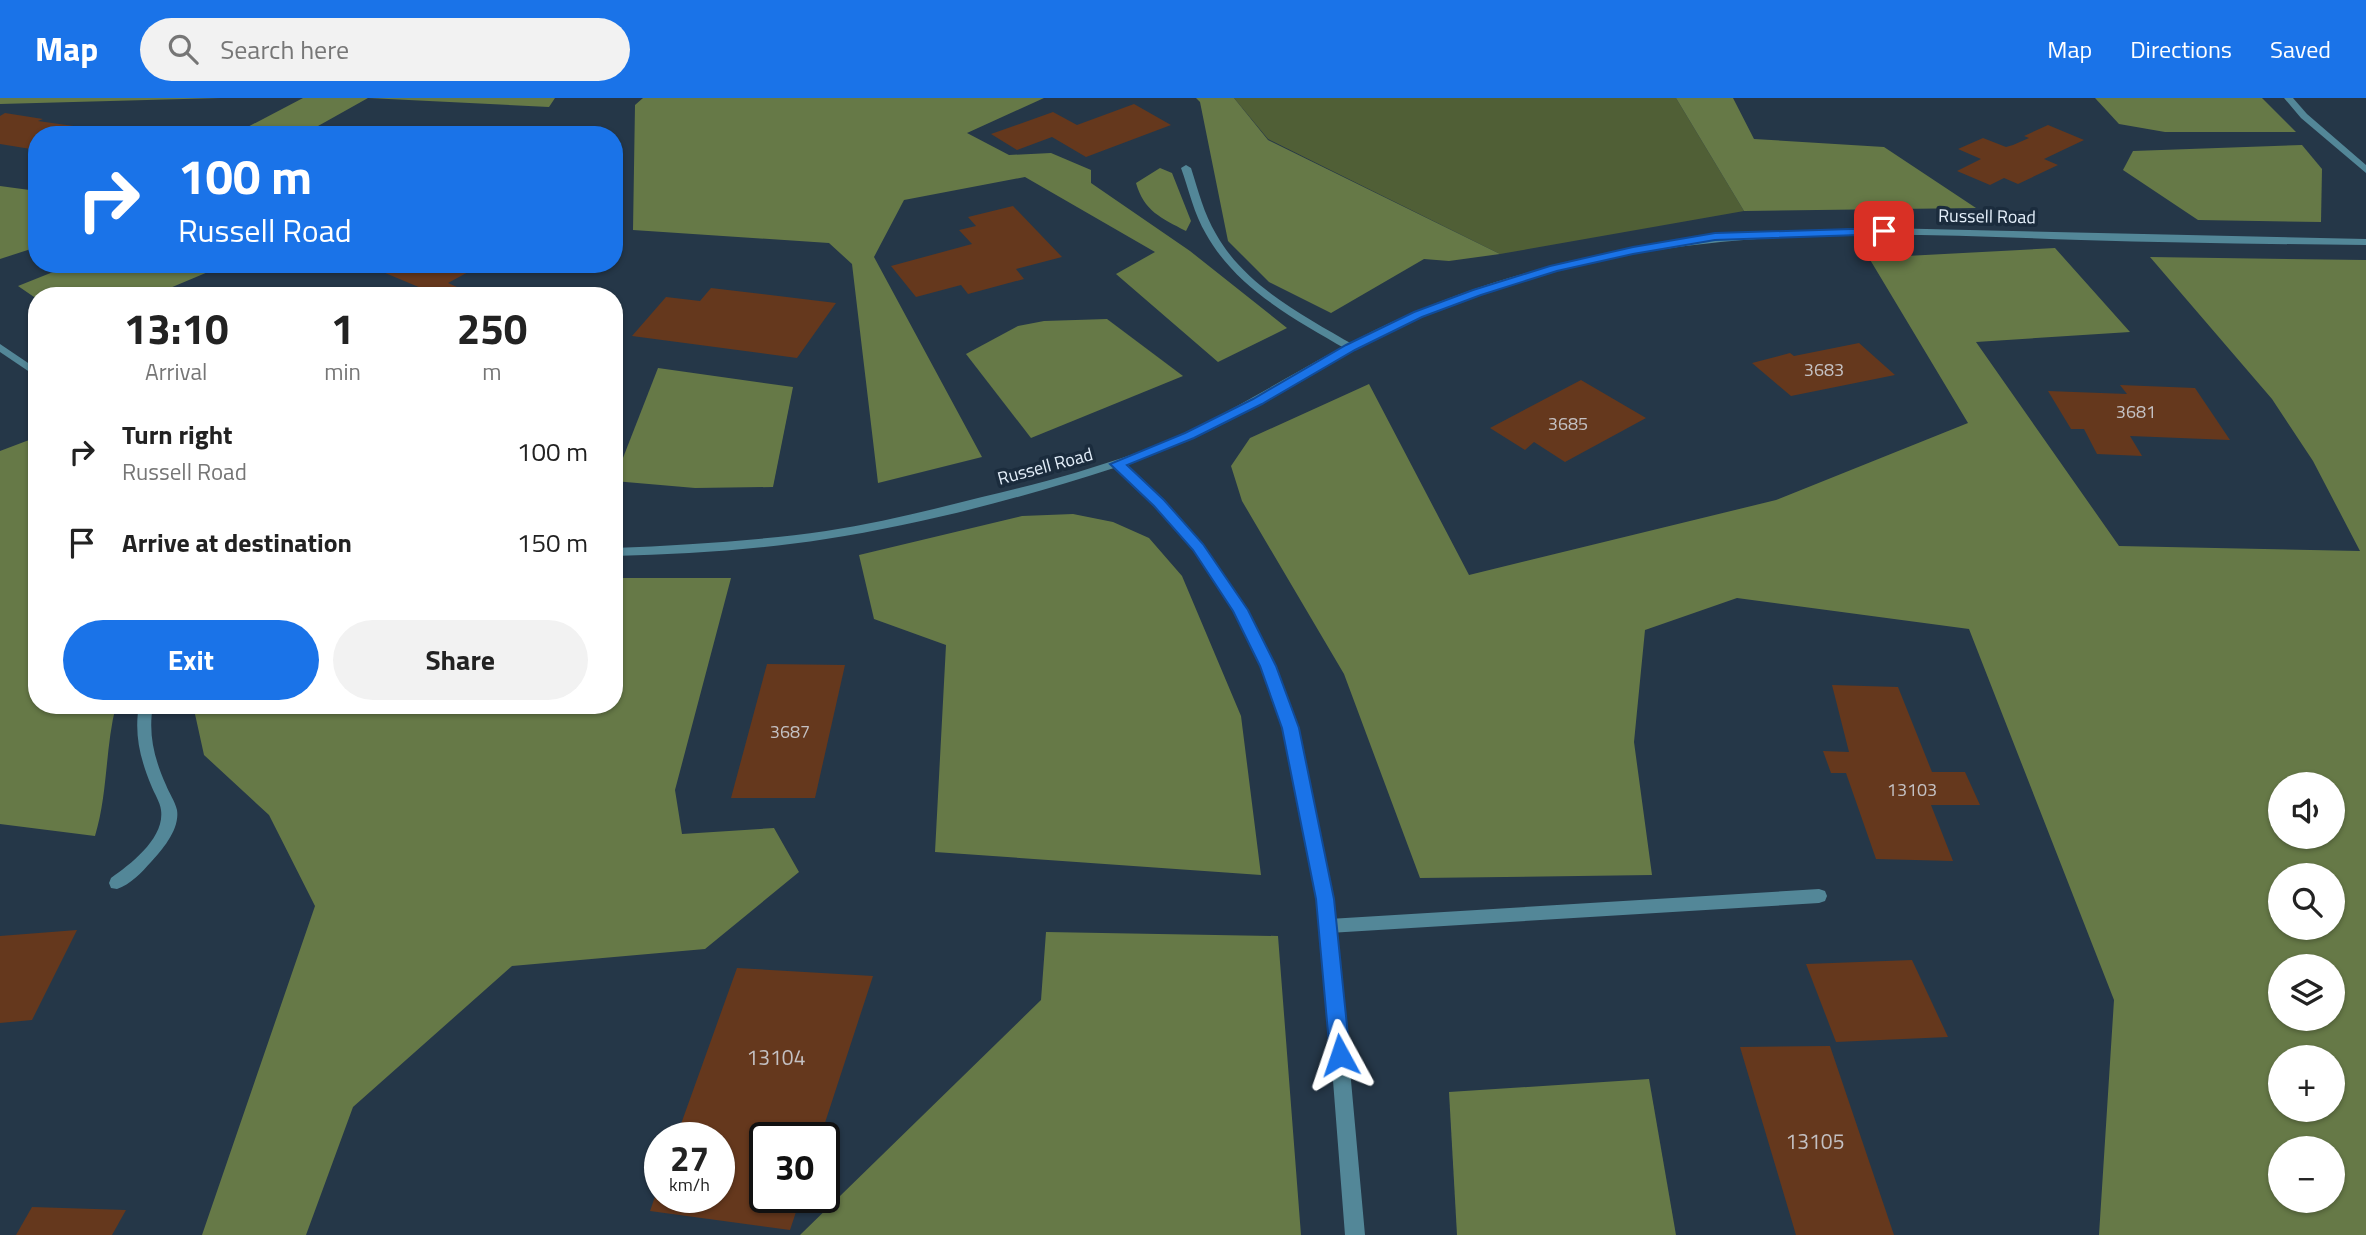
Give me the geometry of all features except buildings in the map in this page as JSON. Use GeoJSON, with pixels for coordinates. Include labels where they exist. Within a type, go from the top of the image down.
{"type":"FeatureCollection","features":[{"type":"Feature","properties":{"kind":"street"},"geometry":{"type":"LineString","coordinates":[[2287,98],[2366,170]]}},
{"type":"Feature","properties":{"kind":"street"},"geometry":{"type":"LineString","coordinates":[[1186,168],[1211,235],[1225,254],[1257,286],[1298,317],[1350,347]]}},
{"type":"Feature","properties":{"kind":"street","name":"Russell Road"},"geometry":{"type":"LineString","coordinates":[[623,552],[703,549],[808,537],[911,519],[1060,482],[1117,464],[1190,435],[1258,402],[1350,347],[1430,310],[1554,268],[1633,250],[1715,237],[1884,231],[2366,243]]}},
{"type":"Feature","properties":{"kind":"street"},"geometry":{"type":"LineString","coordinates":[[0,347],[28,367]]}},
{"type":"Feature","properties":{"kind":"street"},"geometry":{"type":"LineString","coordinates":[[1117,464],[1159,503],[1198,547],[1240,610],[1268,666],[1290,728],[1329,926],[1355,1235]]}},
{"type":"Feature","properties":{"kind":"street"},"geometry":{"type":"LineString","coordinates":[[117,883],[138,867],[161,839],[169,811],[146,756],[141,728],[144,714]]}},
{"type":"Feature","properties":{"kind":"street"},"geometry":{"type":"LineString","coordinates":[[1329,926],[1819,896]]}},
{"type":"Feature","properties":{"kind":"green space"},"geometry":{"type":"Polygon","coordinates":[[[0,98],[221,98],[0,104],[0,98]]]}},
{"type":"Feature","properties":{"kind":"green space"},"geometry":{"type":"Polygon","coordinates":[[[303,98],[368,98],[318,126],[250,126],[303,98]]]}},
{"type":"Feature","properties":{"kind":"green space"},"geometry":{"type":"Polygon","coordinates":[[[368,98],[555,98],[549,107],[368,98]]]}},
{"type":"Feature","properties":{"kind":"green space"},"geometry":{"type":"Polygon","coordinates":[[[643,98],[1044,98],[967,133],[1009,155],[1051,153],[1091,170],[1091,183],[1190,251],[1287,328],[1218,362],[1116,274],[1155,252],[1025,177],[904,200],[874,257],[982,457],[878,483],[852,264],[829,243],[633,230],[635,105],[643,98]]]}},
{"type":"Feature","properties":{"kind":"green space"},"geometry":{"type":"Polygon","coordinates":[[[1196,98],[1234,98],[1268,140],[1500,254],[1449,261],[1424,259],[1331,313],[1269,282],[1228,241],[1200,102],[1196,98]]]}},
{"type":"Feature","properties":{"kind":"green space"},"geometry":{"type":"Polygon","coordinates":[[[1234,98],[1676,98],[1744,211],[1500,254],[1268,139],[1234,98]]]}},
{"type":"Feature","properties":{"kind":"green space"},"geometry":{"type":"Polygon","coordinates":[[[1676,98],[1733,98],[1754,139],[1884,147],[1976,208],[1744,211],[1676,98]]]}},
{"type":"Feature","properties":{"kind":"green space"},"geometry":{"type":"Polygon","coordinates":[[[2095,98],[2262,98],[2296,132],[2165,132],[2119,124],[2095,98]]]}},
{"type":"Feature","properties":{"kind":"green space"},"geometry":{"type":"Polygon","coordinates":[[[2302,145],[2322,169],[2321,222],[2198,220],[2123,170],[2133,151],[2302,145]]]}},
{"type":"Feature","properties":{"kind":"green space"},"geometry":{"type":"Polygon","coordinates":[[[1160,168],[1172,173],[1191,221],[1186,231],[1155,213],[1139,193],[1136,183],[1160,168]]]}},
{"type":"Feature","properties":{"kind":"green space"},"geometry":{"type":"Polygon","coordinates":[[[0,186],[28,190],[28,250],[0,259],[0,186]]]}},
{"type":"Feature","properties":{"kind":"green space"},"geometry":{"type":"Polygon","coordinates":[[[2055,248],[2130,332],[1976,342],[2119,546],[2360,551],[2313,461],[2272,399],[2150,257],[2366,260],[2366,1235],[2099,1235],[2114,1000],[1969,629],[1737,598],[1645,630],[1634,742],[1652,875],[1420,878],[1344,674],[1242,501],[1231,466],[1250,438],[1369,384],[1469,575],[1776,500],[1968,423],[1869,258],[2055,248]]]}},
{"type":"Feature","properties":{"kind":"green space"},"geometry":{"type":"Polygon","coordinates":[[[50,273],[206,273],[172,287],[28,287],[28,293],[18,286],[50,273]]]}},
{"type":"Feature","properties":{"kind":"green space"},"geometry":{"type":"Polygon","coordinates":[[[1107,319],[1183,376],[1031,438],[966,354],[1018,326],[1044,321],[1107,319]]]}},
{"type":"Feature","properties":{"kind":"green space"},"geometry":{"type":"Polygon","coordinates":[[[658,368],[793,387],[773,487],[695,488],[623,482],[623,458],[658,368]]]}},
{"type":"Feature","properties":{"kind":"green space"},"geometry":{"type":"Polygon","coordinates":[[[28,440],[28,714],[114,714],[95,836],[0,824],[0,451],[28,440]]]}},
{"type":"Feature","properties":{"kind":"green space"},"geometry":{"type":"Polygon","coordinates":[[[1073,514],[1113,522],[1149,538],[1182,576],[1241,716],[1261,875],[935,852],[946,645],[874,619],[859,555],[1022,516],[1073,514]]]}},
{"type":"Feature","properties":{"kind":"green space"},"geometry":{"type":"Polygon","coordinates":[[[623,578],[731,578],[675,790],[682,834],[774,828],[799,872],[705,949],[512,966],[353,1107],[306,1235],[202,1235],[315,906],[269,815],[204,755],[195,714],[623,714],[623,578]]]}},
{"type":"Feature","properties":{"kind":"green space"},"geometry":{"type":"Polygon","coordinates":[[[1046,932],[1278,936],[1301,1235],[800,1235],[823,1213],[840,1213],[840,1196],[1041,1000],[1046,932]]]}},
{"type":"Feature","properties":{"kind":"green space"},"geometry":{"type":"Polygon","coordinates":[[[1649,1079],[1676,1235],[1457,1235],[1449,1092],[1649,1079]]]}},
{"type":"Feature","properties":{"kind":"route"},"geometry":{"type":"LineString","coordinates":[[1340,1055],[1325,899],[1290,728],[1268,666],[1240,610],[1198,547],[1159,503],[1117,464],[1190,435],[1258,402],[1350,347],[1418,315],[1477,292],[1554,268],[1633,250],[1715,237],[1884,231]]}}]}
